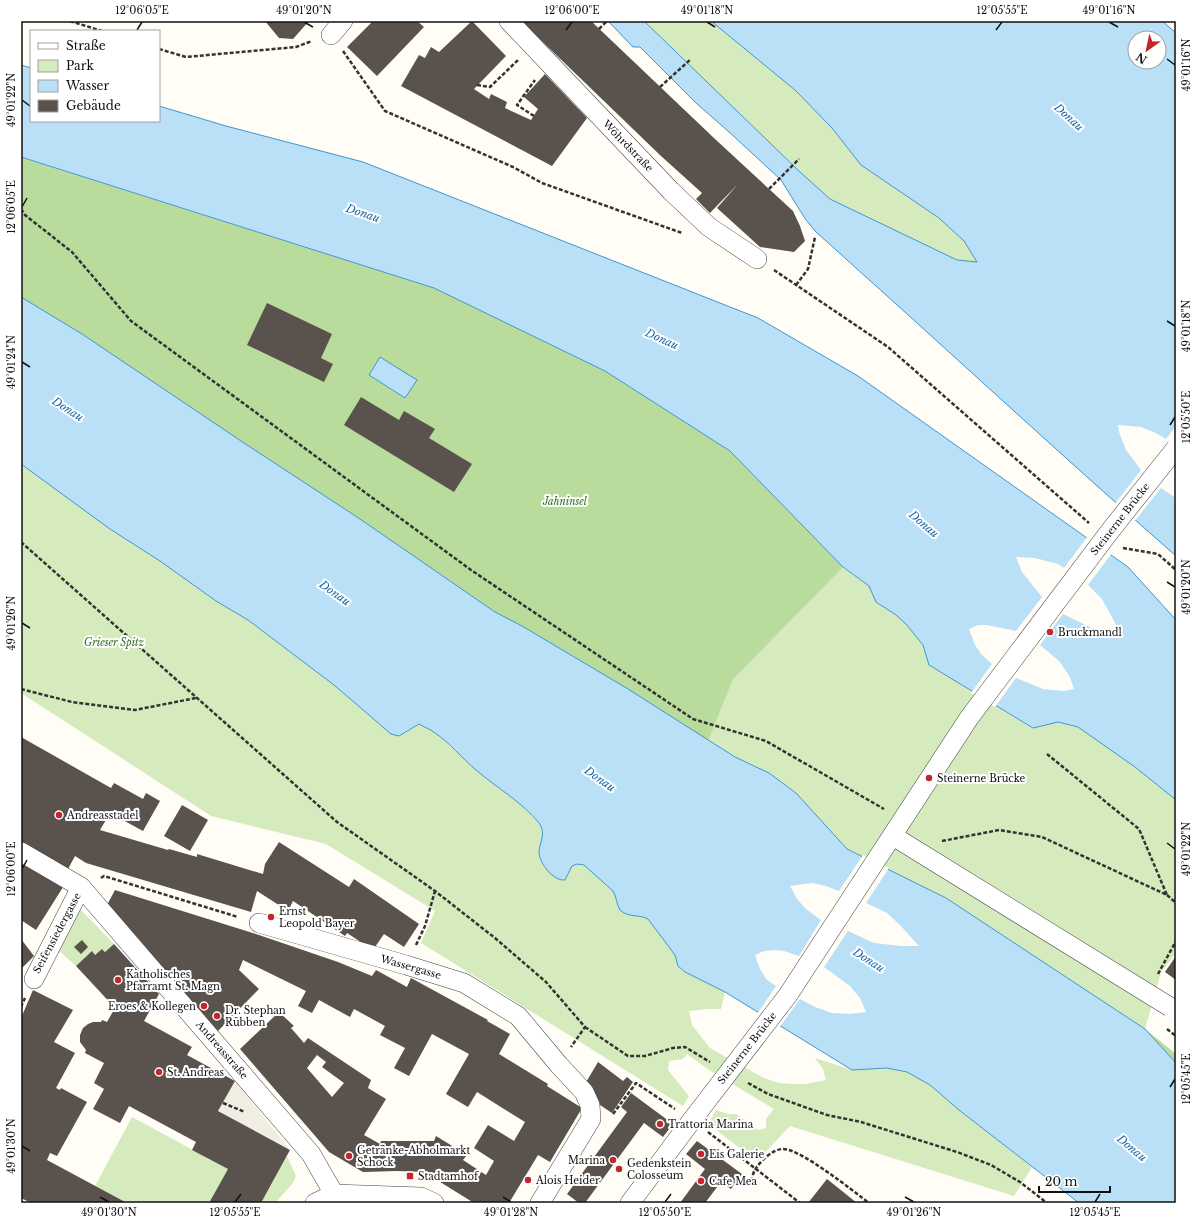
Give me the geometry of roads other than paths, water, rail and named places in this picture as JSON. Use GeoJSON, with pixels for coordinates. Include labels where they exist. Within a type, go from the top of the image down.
{"type":"FeatureCollection","features":[{"type":"Feature","properties":{"kind":"street","name":"Wöhrdstraße"},"geometry":{"type":"LineString","coordinates":[[509,21],[666,186],[709,227],[758,259]]}},
{"type":"Feature","properties":{"kind":"street","name":"Steinerne Brücke"},"geometry":{"type":"LineString","coordinates":[[630,1203],[788,995],[969,718],[1110,531],[1176,448]]}},
{"type":"Feature","properties":{"kind":"street"},"geometry":{"type":"LineString","coordinates":[[893,836],[1170,1007]]}},
{"type":"Feature","properties":{"kind":"street","name":"Andreasstraße"},"geometry":{"type":"LineString","coordinates":[[21,852],[81,887],[311,1154],[334,1194]]}},
{"type":"Feature","properties":{"kind":"street","name":"Seifensiedergasse"},"geometry":{"type":"LineString","coordinates":[[34,979],[81,887]]}},
{"type":"Feature","properties":{"kind":"street","name":"Wassergasse"},"geometry":{"type":"LineString","coordinates":[[259,923],[464,983],[518,1016],[584,1092],[590,1105],[591,1120],[540,1203]]}},
{"type":"Feature","properties":{"kind":"street"},"geometry":{"type":"LineString","coordinates":[[315,1203],[334,1194],[421,1197],[434,1203]]}},
{"type":"Feature","properties":{"kind":"water","name":"Donau"},"geometry":{"type":"Polygon","coordinates":[[[608,21],[644,21],[800,172],[830,199],[957,260],[977,262],[964,241],[939,218],[861,165],[832,128],[795,90],[711,21],[1162,21],[1176,33],[1176,556],[816,232],[806,220],[781,180],[696,103],[640,47],[633,47],[608,21]]]}},
{"type":"Feature","properties":{"kind":"water","name":"Donau"},"geometry":{"type":"Polygon","coordinates":[[[21,65],[30,68],[30,122],[160,122],[160,106],[226,126],[363,162],[758,318],[858,376],[1128,567],[1176,620],[1176,800],[1135,767],[1078,727],[1058,722],[1033,728],[929,665],[923,645],[906,624],[896,615],[876,602],[869,586],[843,567],[730,451],[605,371],[434,288],[21,157],[21,65]]]}},
{"type":"Feature","properties":{"kind":"water","name":"Donau"},"geometry":{"type":"Polygon","coordinates":[[[21,297],[82,334],[360,519],[495,612],[522,626],[628,689],[735,757],[769,773],[796,793],[847,849],[946,898],[1145,1029],[1176,1063],[1176,1203],[1079,1203],[959,1110],[930,1085],[907,1072],[887,1068],[852,1070],[725,992],[685,972],[678,966],[675,955],[648,919],[626,914],[620,910],[613,891],[584,865],[577,864],[572,866],[565,880],[560,880],[552,875],[542,862],[539,853],[543,834],[539,823],[525,808],[484,777],[451,746],[431,730],[419,724],[399,736],[391,734],[334,685],[248,620],[216,601],[160,561],[110,529],[21,464],[21,297]]]}},
{"type":"Feature","properties":{"kind":"water"},"geometry":{"type":"Polygon","coordinates":[[[380,357],[417,380],[405,398],[369,375],[380,357]]]}},
{"type":"Feature","properties":{"kind":"place","name":"Bruckmandl"},"geometry":{"type":"Point","coordinates":[1050,632]}},
{"type":"Feature","properties":{"kind":"place","name":"Steinerne Brücke"},"geometry":{"type":"Point","coordinates":[929,778]}},
{"type":"Feature","properties":{"kind":"place","name":"Andreasstadel"},"geometry":{"type":"Point","coordinates":[59,815]}},
{"type":"Feature","properties":{"kind":"place","name":"Ernst Leopold Bayer"},"geometry":{"type":"Point","coordinates":[271,917]}},
{"type":"Feature","properties":{"kind":"place","name":"Katholisches Pfarramt St. Magn"},"geometry":{"type":"Point","coordinates":[118,980]}},
{"type":"Feature","properties":{"kind":"place","name":"Eroes & Kollegen"},"geometry":{"type":"Point","coordinates":[204,1006]}},
{"type":"Feature","properties":{"kind":"place","name":"Dr. Stephan Rübben"},"geometry":{"type":"Point","coordinates":[217,1016]}},
{"type":"Feature","properties":{"kind":"place","name":"St. Andreas"},"geometry":{"type":"Point","coordinates":[159,1072]}},
{"type":"Feature","properties":{"kind":"place","name":"Trattoria Marina"},"geometry":{"type":"Point","coordinates":[660,1124]}},
{"type":"Feature","properties":{"kind":"place","name":"Eis Galerie"},"geometry":{"type":"Point","coordinates":[701,1154]}},
{"type":"Feature","properties":{"kind":"place","name":"Getränke-Abholmarkt Schock"},"geometry":{"type":"Point","coordinates":[349,1156]}},
{"type":"Feature","properties":{"kind":"place","name":"Marina"},"geometry":{"type":"Point","coordinates":[613,1160]}},
{"type":"Feature","properties":{"kind":"place","name":"Gedenkstein Colosseum"},"geometry":{"type":"Point","coordinates":[619,1169]}},
{"type":"Feature","properties":{"kind":"place","name":"Stadtamhof"},"geometry":{"type":"Point","coordinates":[410,1176]}},
{"type":"Feature","properties":{"kind":"place","name":"Alois Heider"},"geometry":{"type":"Point","coordinates":[528,1180]}},
{"type":"Feature","properties":{"kind":"place","name":"Cafe Mea"},"geometry":{"type":"Point","coordinates":[701,1181]}},
{"type":"Feature","properties":{"kind":"park label","name":"Jahninsel"},"geometry":{"type":"Point","coordinates":[565,501]}},
{"type":"Feature","properties":{"kind":"park label","name":"Grieser Spitz"},"geometry":{"type":"Point","coordinates":[114,642]}}]}
